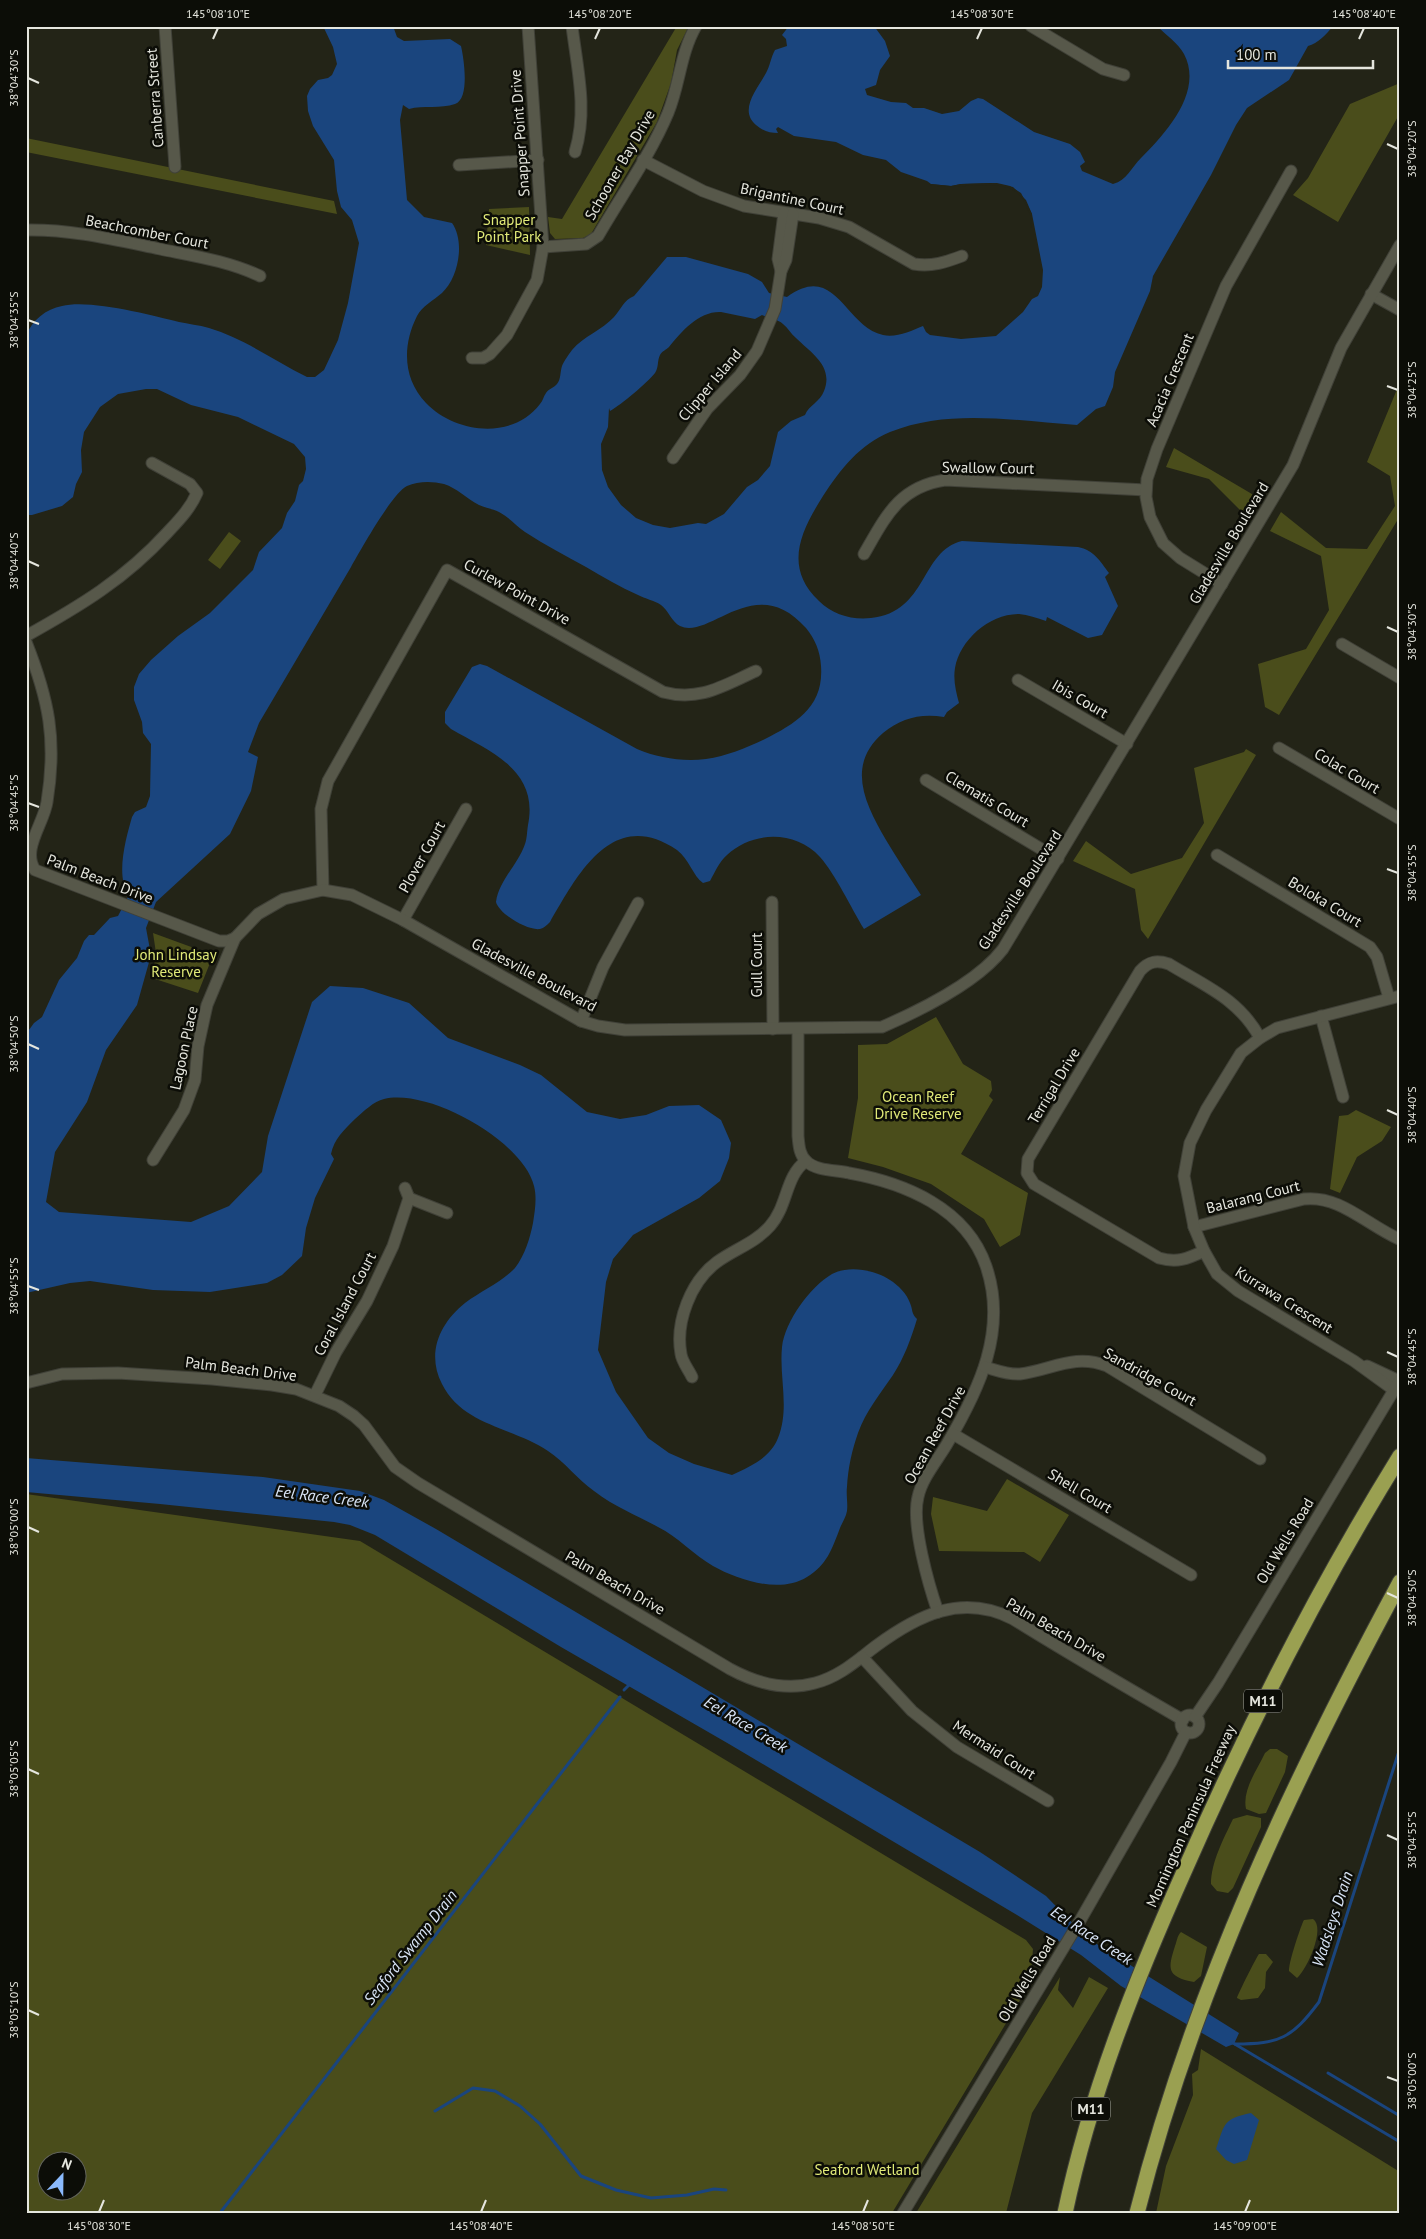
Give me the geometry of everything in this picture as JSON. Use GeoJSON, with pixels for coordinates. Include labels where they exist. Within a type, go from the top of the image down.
{"type":"FeatureCollection","features":[{"type":"Feature","properties":{"kind":"highway","name":"Mornington Peninsula Freeway"},"geometry":{"type":"LineString","coordinates":[[1065,2213],[1076,2160],[1126,2008],[1146,1957],[1216,1798],[1269,1688],[1352,1534],[1400,1456]]}},
{"type":"Feature","properties":{"kind":"highway"},"geometry":{"type":"LineString","coordinates":[[1137,2213],[1155,2143],[1187,2044],[1260,1866],[1306,1764],[1400,1582]]}},
{"type":"Feature","properties":{"kind":"street","name":"Canberra Street"},"geometry":{"type":"LineString","coordinates":[[165,26],[175,167]]}},
{"type":"Feature","properties":{"kind":"street","name":"Snapper Point Drive"},"geometry":{"type":"LineString","coordinates":[[472,358],[488,356],[499,346],[537,280],[542,247],[538,160],[528,26]]}},
{"type":"Feature","properties":{"kind":"street"},"geometry":{"type":"LineString","coordinates":[[572,26],[582,112],[575,152]]}},
{"type":"Feature","properties":{"kind":"street","name":"Schooner Bay Drive"},"geometry":{"type":"LineString","coordinates":[[542,247],[586,244],[596,238],[643,160],[671,106],[683,53],[696,26]]}},
{"type":"Feature","properties":{"kind":"street"},"geometry":{"type":"LineString","coordinates":[[1031,26],[1103,69],[1124,75]]}},
{"type":"Feature","properties":{"kind":"street"},"geometry":{"type":"LineString","coordinates":[[459,165],[538,160]]}},
{"type":"Feature","properties":{"kind":"street","name":"Brigantine Court"},"geometry":{"type":"LineString","coordinates":[[643,160],[703,191],[744,206],[819,218],[849,227],[874,239],[914,264],[924,266],[942,263],[962,256]]}},
{"type":"Feature","properties":{"kind":"street","name":"Acacia Crescent"},"geometry":{"type":"LineString","coordinates":[[1222,584],[1180,558],[1163,543],[1150,517],[1146,490],[1150,469],[1226,286],[1291,171]]}},
{"type":"Feature","properties":{"kind":"street","name":"Clipper Island"},"geometry":{"type":"LineString","coordinates":[[673,458],[707,409],[740,375],[752,359],[772,319],[781,271],[778,259],[788,213]]}},
{"type":"Feature","properties":{"kind":"street","name":"Beachcomber Court"},"geometry":{"type":"LineString","coordinates":[[26,230],[63,231],[132,244],[237,265],[260,276]]}},
{"type":"Feature","properties":{"kind":"street","name":"Gladesville Boulevard"},"geometry":{"type":"LineString","coordinates":[[235,938],[258,914],[270,905],[296,895],[323,890],[352,895],[403,920],[581,1021],[625,1030],[882,1027],[911,1014],[976,976],[1003,949],[1293,464],[1342,348],[1400,245]]}},
{"type":"Feature","properties":{"kind":"street"},"geometry":{"type":"LineString","coordinates":[[1372,294],[1400,310]]}},
{"type":"Feature","properties":{"kind":"street"},"geometry":{"type":"LineString","coordinates":[[26,636],[85,604],[119,578],[150,552],[191,506],[197,493],[190,484],[152,463]]}},
{"type":"Feature","properties":{"kind":"street","name":"Swallow Court"},"geometry":{"type":"LineString","coordinates":[[864,554],[894,505],[918,487],[931,482],[954,480],[1146,490]]}},
{"type":"Feature","properties":{"kind":"street","name":"Curlew Point Drive"},"geometry":{"type":"LineString","coordinates":[[323,890],[321,809],[328,781],[447,570],[663,692],[679,696],[701,695],[756,671]]}},
{"type":"Feature","properties":{"kind":"street","name":"Palm Beach Drive"},"geometry":{"type":"LineString","coordinates":[[26,642],[47,705],[52,738],[52,772],[46,806],[30,854],[29,867],[40,873],[218,941],[228,941],[235,938]]}},
{"type":"Feature","properties":{"kind":"street"},"geometry":{"type":"LineString","coordinates":[[1342,644],[1400,678]]}},
{"type":"Feature","properties":{"kind":"street","name":"Ibis Court"},"geometry":{"type":"LineString","coordinates":[[1018,680],[1127,744]]}},
{"type":"Feature","properties":{"kind":"street","name":"Colac Court"},"geometry":{"type":"LineString","coordinates":[[1279,748],[1400,820]]}},
{"type":"Feature","properties":{"kind":"street","name":"Clematis Court"},"geometry":{"type":"LineString","coordinates":[[926,780],[1058,859]]}},
{"type":"Feature","properties":{"kind":"street","name":"Plover Court"},"geometry":{"type":"LineString","coordinates":[[403,920],[466,809]]}},
{"type":"Feature","properties":{"kind":"street","name":"Boloka Court"},"geometry":{"type":"LineString","coordinates":[[1217,855],[1370,947],[1377,957],[1394,997]]}},
{"type":"Feature","properties":{"kind":"street","name":"Gull Court"},"geometry":{"type":"LineString","coordinates":[[772,902],[773,1029]]}},
{"type":"Feature","properties":{"kind":"street"},"geometry":{"type":"LineString","coordinates":[[581,1021],[603,967],[638,903]]}},
{"type":"Feature","properties":{"kind":"street","name":"Lagoon Place"},"geometry":{"type":"LineString","coordinates":[[153,1160],[184,1110],[195,1080],[198,1046],[207,1005],[235,938]]}},
{"type":"Feature","properties":{"kind":"street","name":"Terrigal Drive"},"geometry":{"type":"LineString","coordinates":[[1204,1251],[1182,1261],[1172,1262],[1159,1258],[1034,1184],[1028,1173],[1028,1159],[1140,971],[1150,963],[1160,962],[1169,964],[1230,1002],[1243,1012],[1260,1038]]}},
{"type":"Feature","properties":{"kind":"street","name":"Kurrawa Crescent"},"geometry":{"type":"LineString","coordinates":[[1394,997],[1277,1028],[1241,1053],[1206,1110],[1190,1143],[1184,1176],[1194,1227],[1204,1251],[1217,1274],[1238,1291],[1354,1361],[1398,1383]]}},
{"type":"Feature","properties":{"kind":"street"},"geometry":{"type":"LineString","coordinates":[[1321,1016],[1342,1098]]}},
{"type":"Feature","properties":{"kind":"street"},"geometry":{"type":"LineString","coordinates":[[692,1377],[681,1356],[680,1343],[680,1327],[691,1295],[714,1264],[730,1252],[746,1246],[771,1224],[782,1207],[792,1175],[806,1161],[800,1150],[798,1136],[798,1029]]}},
{"type":"Feature","properties":{"kind":"street","name":"Ocean Reef Drive"},"geometry":{"type":"LineString","coordinates":[[806,1161],[817,1167],[875,1179],[902,1188],[945,1209],[963,1226],[978,1247],[992,1286],[993,1333],[985,1367],[970,1406],[924,1481],[918,1497],[916,1515],[922,1550],[938,1612]]}},
{"type":"Feature","properties":{"kind":"street","name":"Coral Island Court"},"geometry":{"type":"LineString","coordinates":[[315,1395],[336,1352],[367,1301],[393,1246],[407,1193],[447,1213]]}},
{"type":"Feature","properties":{"kind":"street","name":"Balarang Court"},"geometry":{"type":"LineString","coordinates":[[1194,1227],[1304,1199],[1318,1198],[1339,1205],[1384,1233],[1399,1239]]}},
{"type":"Feature","properties":{"kind":"street","name":"Sandridge Court"},"geometry":{"type":"LineString","coordinates":[[985,1367],[1018,1374],[1082,1359],[1095,1361],[1107,1366],[1260,1459]]}},
{"type":"Feature","properties":{"kind":"street","name":"Palm Beach Drive"},"geometry":{"type":"LineString","coordinates":[[26,1383],[62,1374],[118,1373],[272,1385],[315,1395],[339,1406],[354,1416],[364,1425],[395,1467],[418,1483],[741,1675],[772,1685],[794,1686],[813,1684],[835,1676],[902,1629],[938,1612],[960,1607],[974,1608],[1000,1613],[1183,1720]]}},
{"type":"Feature","properties":{"kind":"street","name":"Old Wells Road"},"geometry":{"type":"LineString","coordinates":[[1195,1718],[1223,1675],[1398,1383]]}},
{"type":"Feature","properties":{"kind":"street","name":"Shell Court"},"geometry":{"type":"LineString","coordinates":[[953,1434],[1191,1575]]}},
{"type":"Feature","properties":{"kind":"street","name":"Mermaid Court"},"geometry":{"type":"LineString","coordinates":[[862,1658],[912,1710],[957,1747],[1048,1802]]}},
{"type":"Feature","properties":{"kind":"street"},"geometry":{"type":"LineString","coordinates":[[1189,1716],[1195,1718],[1199,1724],[1197,1730],[1192,1733],[1186,1732],[1182,1728],[1183,1720],[1189,1716]]}},
{"type":"Feature","properties":{"kind":"street","name":"Old Wells Road"},"geometry":{"type":"LineString","coordinates":[[903,2213],[1080,1920],[1171,1762],[1186,1732]]}},
{"type":"Feature","properties":{"kind":"green space"},"geometry":{"type":"Polygon","coordinates":[[[677,26],[689,26],[677,50],[671,83],[657,122],[591,234],[583,238],[555,239],[550,233],[548,217],[562,219],[677,26]]]}},
{"type":"Feature","properties":{"kind":"green space"},"geometry":{"type":"Polygon","coordinates":[[[1400,83],[1400,113],[1338,222],[1293,195],[1308,178],[1350,104],[1400,83]]]}},
{"type":"Feature","properties":{"kind":"green space"},"geometry":{"type":"Polygon","coordinates":[[[26,138],[334,201],[337,214],[26,152],[26,138]]]}},
{"type":"Feature","properties":{"kind":"green space","name":"Snapper Point Park"},"geometry":{"type":"Polygon","coordinates":[[[529,207],[530,255],[486,245],[489,209],[529,207]]]}},
{"type":"Feature","properties":{"kind":"green space"},"geometry":{"type":"Polygon","coordinates":[[[1400,382],[1400,516],[1279,715],[1265,707],[1258,664],[1306,649],[1329,610],[1321,556],[1270,531],[1281,512],[1326,548],[1367,549],[1395,506],[1390,476],[1367,462],[1400,382]]]}},
{"type":"Feature","properties":{"kind":"green space"},"geometry":{"type":"Polygon","coordinates":[[[1174,448],[1257,497],[1246,516],[1209,479],[1166,467],[1174,448]]]}},
{"type":"Feature","properties":{"kind":"green space"},"geometry":{"type":"Polygon","coordinates":[[[229,532],[241,541],[220,569],[208,560],[229,532]]]}},
{"type":"Feature","properties":{"kind":"green space"},"geometry":{"type":"Polygon","coordinates":[[[1246,749],[1256,755],[1148,939],[1141,930],[1135,889],[1073,861],[1086,841],[1131,874],[1182,858],[1204,823],[1194,768],[1244,752],[1246,749]]]}},
{"type":"Feature","properties":{"kind":"green space","name":"John Lindsay Reserve"},"geometry":{"type":"Polygon","coordinates":[[[153,933],[205,952],[210,963],[198,993],[152,978],[156,953],[153,933]]]}},
{"type":"Feature","properties":{"kind":"green space","name":"Ocean Reef Drive Reserve"},"geometry":{"type":"Polygon","coordinates":[[[936,1017],[963,1064],[991,1081],[992,1090],[989,1096],[993,1100],[961,1154],[1028,1193],[1020,1235],[1000,1247],[984,1219],[931,1184],[883,1167],[848,1158],[858,1098],[858,1045],[887,1044],[936,1017]]]}},
{"type":"Feature","properties":{"kind":"green space"},"geometry":{"type":"Polygon","coordinates":[[[1356,1110],[1391,1127],[1382,1141],[1357,1157],[1340,1193],[1330,1189],[1339,1116],[1348,1115],[1356,1110]]]}},
{"type":"Feature","properties":{"kind":"green space"},"geometry":{"type":"Polygon","coordinates":[[[1007,1479],[1069,1515],[1040,1562],[1024,1552],[939,1551],[931,1514],[933,1497],[987,1511],[1007,1479]]]}},
{"type":"Feature","properties":{"kind":"green space","name":"Seaford Wetland"},"geometry":{"type":"Polygon","coordinates":[[[26,1494],[360,1541],[1026,1940],[1033,1949],[1031,1975],[1022,1987],[1023,1995],[892,2213],[26,2213],[26,1494]]]}},
{"type":"Feature","properties":{"kind":"green space"},"geometry":{"type":"Polygon","coordinates":[[[1270,1749],[1277,1749],[1288,1756],[1285,1772],[1266,1813],[1259,1814],[1246,1809],[1246,1795],[1254,1773],[1265,1753],[1270,1749]]]}},
{"type":"Feature","properties":{"kind":"green space"},"geometry":{"type":"Polygon","coordinates":[[[1247,1815],[1261,1818],[1261,1827],[1233,1888],[1228,1893],[1217,1891],[1211,1884],[1213,1867],[1219,1850],[1233,1819],[1247,1815]]]}},
{"type":"Feature","properties":{"kind":"green space"},"geometry":{"type":"Polygon","coordinates":[[[1313,1919],[1317,1931],[1314,1948],[1306,1966],[1297,1978],[1289,1971],[1289,1967],[1304,1920],[1313,1919]]]}},
{"type":"Feature","properties":{"kind":"green space"},"geometry":{"type":"Polygon","coordinates":[[[1181,1932],[1207,1947],[1201,1976],[1194,1982],[1178,1977],[1171,1970],[1171,1960],[1181,1932]]]}},
{"type":"Feature","properties":{"kind":"green space"},"geometry":{"type":"Polygon","coordinates":[[[1259,1954],[1266,1954],[1273,1962],[1266,1972],[1265,1988],[1258,1998],[1241,2000],[1237,1998],[1238,1995],[1259,1954]]]}},
{"type":"Feature","properties":{"kind":"green space"},"geometry":{"type":"Polygon","coordinates":[[[1060,1977],[1058,1990],[1073,2008],[1089,1977],[1108,1988],[1032,2113],[1006,2213],[916,2213],[1060,1977]]]}},
{"type":"Feature","properties":{"kind":"green space"},"geometry":{"type":"Polygon","coordinates":[[[1201,2049],[1400,2172],[1400,2213],[1156,2213],[1166,2166],[1193,2095],[1192,2074],[1198,2070],[1201,2049]]]}},
{"type":"Feature","properties":{"kind":"water"},"geometry":{"type":"Polygon","coordinates":[[[323,26],[393,26],[397,37],[404,41],[450,39],[461,46],[465,78],[463,95],[460,101],[444,106],[409,109],[403,105],[400,120],[407,200],[424,217],[452,223],[456,231],[459,249],[456,269],[448,286],[428,303],[417,316],[409,339],[407,362],[409,373],[418,394],[426,403],[438,413],[453,421],[484,429],[500,428],[529,416],[541,403],[547,392],[557,384],[562,366],[572,350],[614,317],[625,302],[634,296],[667,257],[686,257],[748,274],[762,282],[769,293],[787,297],[804,288],[817,286],[829,291],[839,299],[858,320],[870,329],[888,336],[903,334],[923,326],[930,335],[961,339],[996,336],[1023,312],[1032,299],[1038,296],[1042,287],[1043,270],[1032,214],[1026,200],[1013,187],[991,183],[951,186],[931,184],[901,172],[886,160],[863,155],[836,142],[794,136],[778,127],[776,129],[778,133],[769,132],[756,125],[749,113],[751,99],[767,70],[775,50],[787,46],[786,39],[782,35],[789,26],[874,26],[885,41],[890,56],[880,70],[876,85],[865,89],[867,95],[891,102],[906,103],[913,108],[924,108],[942,114],[959,111],[971,101],[978,98],[983,99],[1034,132],[1070,144],[1080,152],[1085,162],[1080,166],[1082,171],[1113,184],[1125,177],[1161,137],[1186,97],[1189,83],[1189,68],[1184,54],[1157,26],[1229,26],[1238,29],[1254,26],[1333,26],[1322,38],[1308,46],[1289,80],[1247,108],[1236,125],[1211,175],[1153,276],[1150,291],[1115,372],[1113,387],[1105,406],[1096,409],[1077,425],[1007,419],[959,418],[936,420],[890,432],[869,443],[844,467],[808,522],[799,549],[801,575],[808,588],[824,606],[843,616],[871,618],[890,613],[903,605],[914,594],[938,556],[948,547],[962,541],[1084,548],[1099,560],[1109,573],[1105,577],[1118,606],[1102,635],[1088,638],[1047,617],[1046,621],[1019,614],[997,618],[978,630],[963,648],[958,658],[954,677],[959,703],[947,712],[944,717],[919,716],[904,720],[883,733],[871,746],[862,772],[866,799],[886,840],[921,895],[864,929],[826,864],[810,848],[799,842],[774,837],[749,841],[727,855],[719,864],[710,881],[703,883],[677,850],[654,839],[634,836],[615,841],[599,852],[585,867],[550,922],[544,927],[535,929],[528,927],[502,912],[496,902],[498,894],[525,844],[529,806],[526,790],[519,777],[509,765],[496,755],[451,729],[445,723],[445,712],[472,667],[480,664],[487,666],[637,749],[653,755],[697,760],[721,756],[744,748],[765,739],[797,720],[813,703],[818,692],[821,680],[820,655],[806,628],[787,612],[769,605],[735,610],[692,628],[680,626],[661,605],[618,585],[548,546],[525,532],[499,512],[479,505],[444,484],[425,482],[411,484],[394,499],[377,523],[259,723],[248,752],[258,757],[251,791],[230,834],[156,902],[146,928],[151,955],[137,1005],[106,1050],[87,1102],[55,1152],[46,1202],[59,1212],[191,1222],[229,1206],[262,1172],[268,1136],[312,1002],[330,986],[363,988],[409,1003],[448,1038],[520,1065],[541,1075],[587,1112],[620,1119],[646,1115],[669,1106],[699,1105],[721,1120],[731,1143],[729,1158],[720,1181],[699,1198],[633,1235],[613,1259],[606,1282],[598,1350],[616,1392],[648,1438],[669,1453],[694,1464],[732,1475],[753,1465],[765,1456],[775,1445],[781,1427],[784,1404],[781,1359],[784,1337],[788,1326],[807,1296],[832,1274],[854,1269],[870,1271],[890,1280],[896,1284],[909,1300],[917,1319],[901,1362],[869,1410],[858,1433],[848,1473],[846,1513],[831,1550],[824,1562],[814,1572],[796,1582],[772,1585],[759,1583],[734,1576],[713,1566],[665,1531],[602,1497],[548,1451],[520,1436],[476,1417],[462,1409],[451,1398],[437,1372],[435,1361],[438,1339],[456,1311],[504,1278],[519,1263],[530,1235],[536,1200],[534,1186],[526,1169],[512,1152],[494,1136],[448,1110],[425,1102],[403,1098],[384,1099],[373,1104],[355,1119],[340,1135],[332,1149],[331,1154],[334,1159],[315,1198],[306,1228],[302,1256],[282,1275],[267,1283],[210,1292],[153,1290],[90,1281],[70,1283],[26,1293],[26,1034],[34,1023],[42,1017],[59,980],[77,958],[84,941],[89,935],[94,935],[110,918],[118,916],[129,895],[125,887],[122,868],[125,846],[132,817],[135,812],[146,807],[150,796],[151,744],[143,733],[142,722],[134,700],[134,687],[139,674],[151,660],[178,636],[210,613],[253,570],[259,552],[282,528],[287,513],[295,501],[306,469],[305,457],[294,444],[238,417],[191,405],[157,389],[146,389],[118,394],[100,407],[84,432],[81,450],[82,472],[76,484],[73,497],[62,506],[26,515],[26,336],[40,316],[56,307],[74,304],[104,306],[222,332],[307,377],[315,377],[324,370],[338,340],[348,303],[359,243],[352,220],[341,207],[337,191],[334,160],[313,126],[308,111],[307,96],[310,89],[318,80],[332,75],[337,64],[333,47],[323,26]],[[721,312],[698,318],[661,354],[655,373],[621,404],[610,411],[609,408],[608,427],[601,444],[602,470],[608,487],[621,505],[636,518],[653,525],[670,528],[698,523],[706,524],[724,514],[747,487],[758,480],[770,466],[778,432],[791,421],[805,415],[822,395],[826,374],[814,355],[781,322],[762,315],[755,319],[721,312]]]}},
{"type":"Feature","properties":{"kind":"water"},"geometry":{"type":"Polygon","coordinates":[[[26,1458],[263,1477],[360,1491],[384,1500],[980,1852],[1046,1896],[1087,1938],[1239,2033],[1234,2044],[1226,2047],[1121,1986],[1081,1955],[1017,1915],[561,1647],[375,1535],[350,1525],[334,1522],[26,1492],[26,1458]]]}},
{"type":"Feature","properties":{"kind":"water"},"geometry":{"type":"Polygon","coordinates":[[[1251,2113],[1259,2120],[1247,2160],[1234,2164],[1226,2160],[1216,2149],[1221,2133],[1230,2120],[1251,2113]]]}},
{"type":"Feature","properties":{"kind":"pier"},"geometry":{"type":"Polygon","coordinates":[[[997,183],[1010,186],[1021,193],[1032,214],[1031,228],[1030,215],[1023,199],[1009,188],[994,185],[932,187],[930,184],[951,186],[997,183]]]}},
{"type":"Feature","properties":{"kind":"waterway","name":"Seaford Swamp Drain"},"geometry":{"type":"LineString","coordinates":[[624,1690],[630,1684]]}},
{"type":"Feature","properties":{"kind":"waterway","name":"Seaford Swamp Drain"},"geometry":{"type":"LineString","coordinates":[[220,2213],[620,1697]]}},
{"type":"Feature","properties":{"kind":"waterway","name":"Wadsleys Drain"},"geometry":{"type":"LineString","coordinates":[[1235,2044],[1263,2043],[1284,2036],[1301,2024],[1319,2002],[1400,1748]]}},
{"type":"Feature","properties":{"kind":"waterway","name":"Eel Race Creek"},"geometry":{"type":"LineString","coordinates":[[1233,2043],[1400,2142]]}},
{"type":"Feature","properties":{"kind":"waterway"},"geometry":{"type":"LineString","coordinates":[[1328,2073],[1400,2116]]}},
{"type":"Feature","properties":{"kind":"waterway"},"geometry":{"type":"LineString","coordinates":[[435,2111],[473,2088],[495,2091],[520,2106],[540,2124],[581,2176],[616,2190],[651,2198],[687,2195],[714,2189],[726,2190]]}}]}
